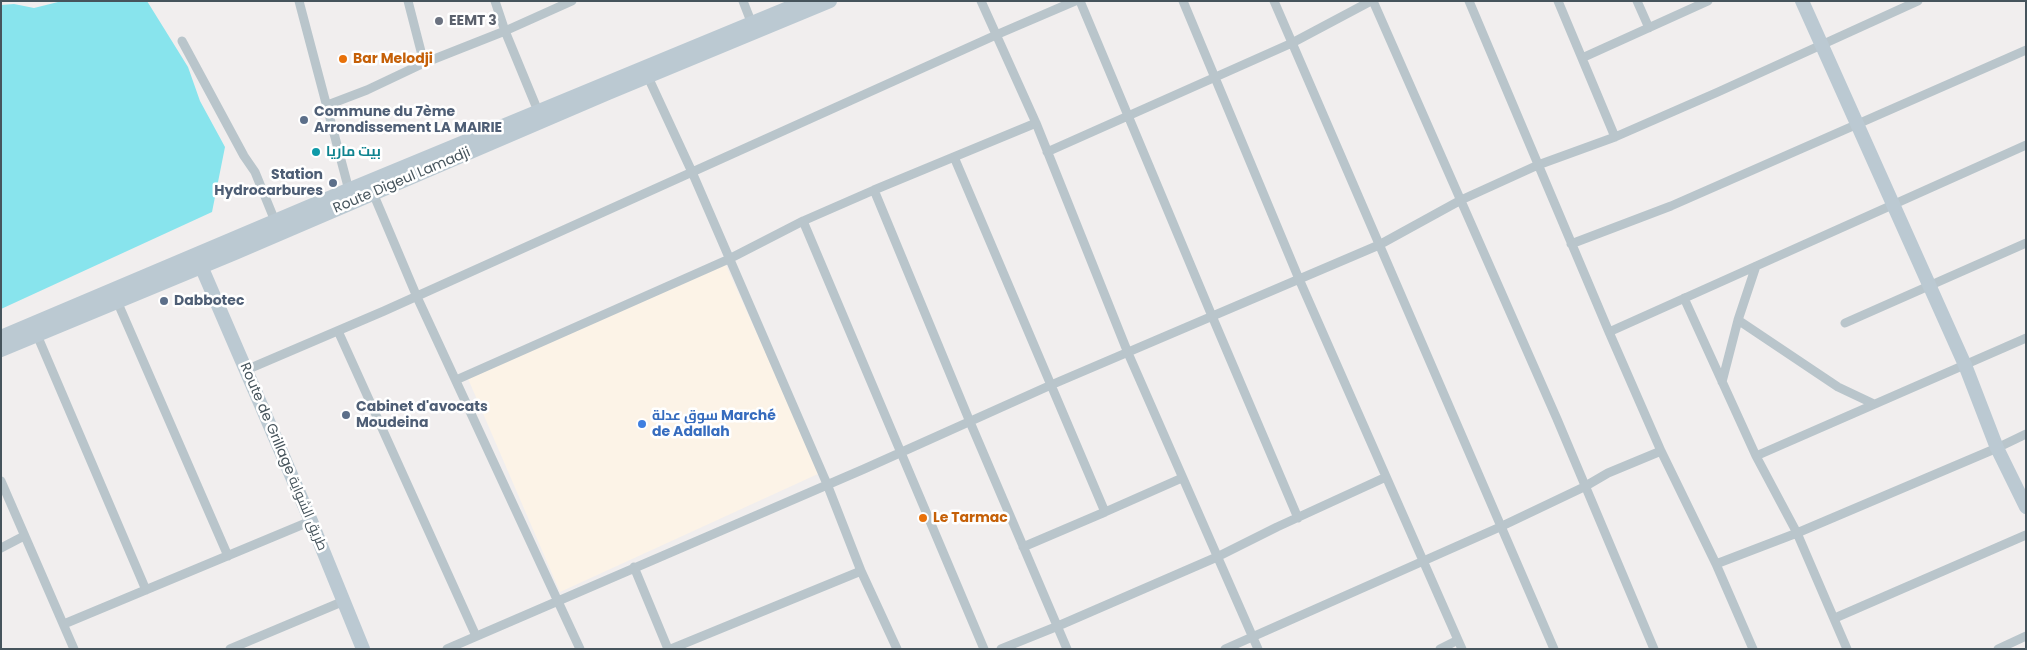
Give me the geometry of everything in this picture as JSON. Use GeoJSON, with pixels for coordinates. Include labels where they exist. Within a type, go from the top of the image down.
{"type":"FeatureCollection","features":[{"type":"Feature","properties":{"kind":"main road"},"geometry":{"type":"LineString","coordinates":[[1,336],[275,221],[350,195],[538,111],[805,1]]}},
{"type":"Feature","properties":{"kind":"main road","name":"Route Digeul Lamadji"},"geometry":{"type":"LineString","coordinates":[[1,350],[202,266],[350,195],[373,193],[830,1]]}},
{"type":"Feature","properties":{"kind":"main road"},"geometry":{"type":"LineString","coordinates":[[1802,1],[1965,365],[1997,448],[2026,508]]}},
{"type":"Feature","properties":{"kind":"main road","name":"Route de Grillage طريق الشواية"},"geometry":{"type":"LineString","coordinates":[[202,266],[311,521],[363,649]]}},
{"type":"Feature","properties":{"kind":"street"},"geometry":{"type":"LineString","coordinates":[[299,1],[325,106],[350,195]]}},
{"type":"Feature","properties":{"kind":"street"},"geometry":{"type":"LineString","coordinates":[[408,1],[424,63]]}},
{"type":"Feature","properties":{"kind":"street"},"geometry":{"type":"LineString","coordinates":[[495,1],[505,31],[538,111]]}},
{"type":"Feature","properties":{"kind":"street"},"geometry":{"type":"LineString","coordinates":[[325,106],[367,90],[424,63],[505,31],[572,1]]}},
{"type":"Feature","properties":{"kind":"street"},"geometry":{"type":"LineString","coordinates":[[743,1],[752,24]]}},
{"type":"Feature","properties":{"kind":"street"},"geometry":{"type":"LineString","coordinates":[[981,1],[1036,123],[1128,353],[1258,649]]}},
{"type":"Feature","properties":{"kind":"street"},"geometry":{"type":"LineString","coordinates":[[246,370],[338,332],[1075,1]]}},
{"type":"Feature","properties":{"kind":"street"},"geometry":{"type":"LineString","coordinates":[[1080,1],[1298,518]]}},
{"type":"Feature","properties":{"kind":"street"},"geometry":{"type":"LineString","coordinates":[[1183,1],[1299,279],[1460,644],[1440,649]]}},
{"type":"Feature","properties":{"kind":"street"},"geometry":{"type":"LineString","coordinates":[[1274,1],[1554,649]]}},
{"type":"Feature","properties":{"kind":"street"},"geometry":{"type":"LineString","coordinates":[[1047,152],[1292,43],[1372,1],[1557,419],[1584,487],[1654,649]]}},
{"type":"Feature","properties":{"kind":"street"},"geometry":{"type":"LineString","coordinates":[[1468,1],[1661,451],[1716,564],[1753,649]]}},
{"type":"Feature","properties":{"kind":"street"},"geometry":{"type":"LineString","coordinates":[[1558,1],[1614,137]]}},
{"type":"Feature","properties":{"kind":"street"},"geometry":{"type":"LineString","coordinates":[[1637,1],[1648,28]]}},
{"type":"Feature","properties":{"kind":"street"},"geometry":{"type":"LineString","coordinates":[[1582,58],[1708,1]]}},
{"type":"Feature","properties":{"kind":"street"},"geometry":{"type":"LineString","coordinates":[[447,649],[1051,385],[1379,245],[1461,200],[1538,165],[1614,137],[1822,46],[1903,4],[1918,1]]}},
{"type":"Feature","properties":{"kind":"street"},"geometry":{"type":"LineString","coordinates":[[182,41],[244,156],[255,172],[275,221]]}},
{"type":"Feature","properties":{"kind":"street"},"geometry":{"type":"LineString","coordinates":[[1571,244],[1671,206],[2026,50]]}},
{"type":"Feature","properties":{"kind":"street"},"geometry":{"type":"LineString","coordinates":[[648,77],[692,172],[827,484],[861,571],[897,649]]}},
{"type":"Feature","properties":{"kind":"street"},"geometry":{"type":"LineString","coordinates":[[456,380],[729,259],[804,221],[1036,123]]}},
{"type":"Feature","properties":{"kind":"street"},"geometry":{"type":"LineString","coordinates":[[1609,332],[2026,145]]}},
{"type":"Feature","properties":{"kind":"street"},"geometry":{"type":"LineString","coordinates":[[954,157],[1105,512]]}},
{"type":"Feature","properties":{"kind":"street"},"geometry":{"type":"LineString","coordinates":[[874,190],[1067,649]]}},
{"type":"Feature","properties":{"kind":"street"},"geometry":{"type":"LineString","coordinates":[[373,193],[416,297],[580,649]]}},
{"type":"Feature","properties":{"kind":"street"},"geometry":{"type":"LineString","coordinates":[[804,221],[984,649]]}},
{"type":"Feature","properties":{"kind":"street"},"geometry":{"type":"LineString","coordinates":[[1845,323],[1929,284],[2026,243]]}},
{"type":"Feature","properties":{"kind":"street"},"geometry":{"type":"LineString","coordinates":[[1722,382],[1738,320],[1756,266]]}},
{"type":"Feature","properties":{"kind":"street"},"geometry":{"type":"LineString","coordinates":[[1684,298],[1756,456],[1797,533],[1847,649]]}},
{"type":"Feature","properties":{"kind":"street"},"geometry":{"type":"LineString","coordinates":[[118,301],[228,556]]}},
{"type":"Feature","properties":{"kind":"street"},"geometry":{"type":"LineString","coordinates":[[1738,320],[1838,387],[1874,404]]}},
{"type":"Feature","properties":{"kind":"street"},"geometry":{"type":"LineString","coordinates":[[338,332],[476,636]]}},
{"type":"Feature","properties":{"kind":"street"},"geometry":{"type":"LineString","coordinates":[[37,335],[146,590]]}},
{"type":"Feature","properties":{"kind":"street"},"geometry":{"type":"LineString","coordinates":[[1756,456],[2026,338]]}},
{"type":"Feature","properties":{"kind":"street"},"geometry":{"type":"LineString","coordinates":[[1716,564],[1797,533],[2026,434]]}},
{"type":"Feature","properties":{"kind":"street"},"geometry":{"type":"LineString","coordinates":[[1225,649],[1500,527],[1608,474],[1661,451]]}},
{"type":"Feature","properties":{"kind":"street"},"geometry":{"type":"LineString","coordinates":[[1001,649],[1217,557],[1386,477]]}},
{"type":"Feature","properties":{"kind":"street"},"geometry":{"type":"LineString","coordinates":[[1023,547],[1182,478]]}},
{"type":"Feature","properties":{"kind":"street"},"geometry":{"type":"LineString","coordinates":[[1,481],[74,649]]}},
{"type":"Feature","properties":{"kind":"street"},"geometry":{"type":"LineString","coordinates":[[64,624],[311,521]]}},
{"type":"Feature","properties":{"kind":"street"},"geometry":{"type":"LineString","coordinates":[[1835,618],[2026,535]]}},
{"type":"Feature","properties":{"kind":"street"},"geometry":{"type":"LineString","coordinates":[[1,548],[24,536]]}},
{"type":"Feature","properties":{"kind":"street"},"geometry":{"type":"LineString","coordinates":[[634,567],[670,649],[683,647],[861,571]]}},
{"type":"Feature","properties":{"kind":"street"},"geometry":{"type":"LineString","coordinates":[[230,649],[344,602]]}},
{"type":"Feature","properties":{"kind":"street"},"geometry":{"type":"LineString","coordinates":[[1998,649],[2026,636]]}},
{"type":"Feature","properties":{"kind":"shaded area","name":"سوق عدلة Marché de Adallah"},"geometry":{"type":"Polygon","coordinates":[[[724,261],[820,473],[560,592],[466,374],[724,261]]]}},
{"type":"Feature","properties":{"kind":"water"},"geometry":{"type":"Polygon","coordinates":[[[62,1],[147,1],[188,67],[200,101],[225,147],[212,212],[1,309],[1,5],[14,4],[34,8],[62,1]]]}},
{"type":"Feature","properties":{"kind":"place","name":"EEMT 3"},"geometry":{"type":"Point","coordinates":[439,21]}},
{"type":"Feature","properties":{"kind":"place","name":"Bar Melodji"},"geometry":{"type":"Point","coordinates":[343,59]}},
{"type":"Feature","properties":{"kind":"place","name":"Commune du 7ème Arrondissement LA MAIRIE"},"geometry":{"type":"Point","coordinates":[304,120]}},
{"type":"Feature","properties":{"kind":"place","name":"بيت ماريا"},"geometry":{"type":"Point","coordinates":[316,152]}},
{"type":"Feature","properties":{"kind":"place","name":"Station Hydrocarbures"},"geometry":{"type":"Point","coordinates":[333,183]}},
{"type":"Feature","properties":{"kind":"place","name":"Dabbotec"},"geometry":{"type":"Point","coordinates":[164,301]}},
{"type":"Feature","properties":{"kind":"place","name":"Cabinet d'avocats Moudeina"},"geometry":{"type":"Point","coordinates":[346,415]}},
{"type":"Feature","properties":{"kind":"place","name":"سوق عدلة Marché de Adallah"},"geometry":{"type":"Point","coordinates":[642,424]}},
{"type":"Feature","properties":{"kind":"place","name":"Le Tarmac"},"geometry":{"type":"Point","coordinates":[923,518]}}]}
